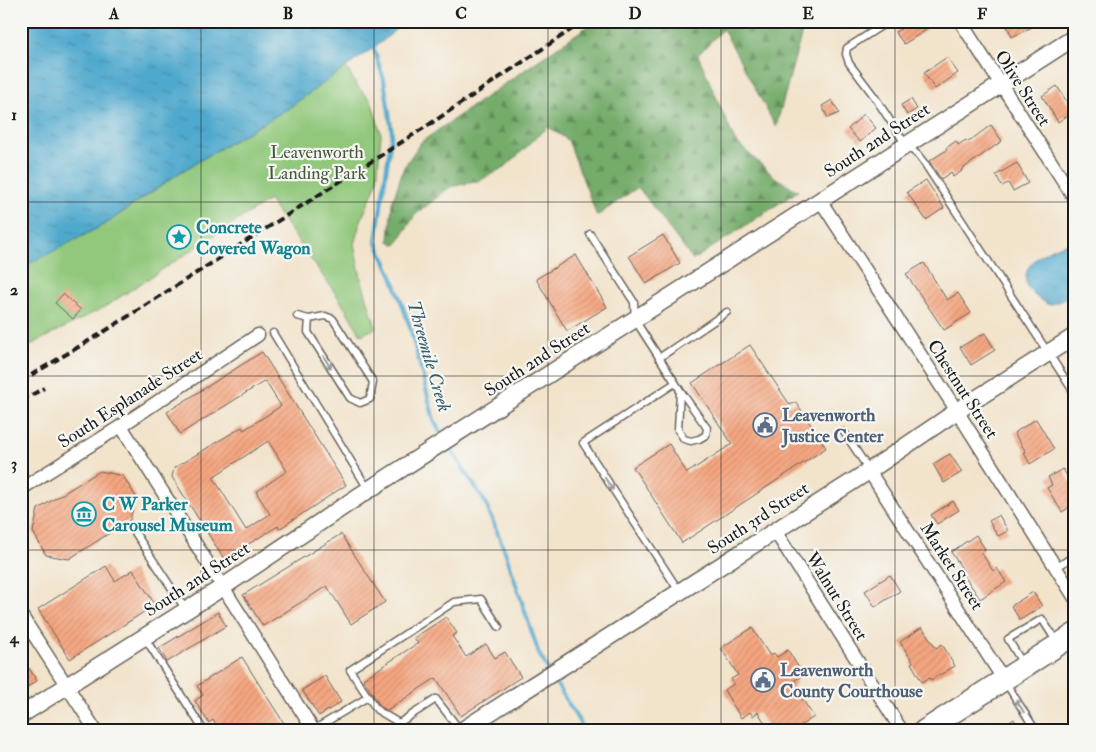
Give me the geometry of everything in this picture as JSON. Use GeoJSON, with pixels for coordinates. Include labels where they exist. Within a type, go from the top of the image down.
{"type":"FeatureCollection","features":[{"type":"Feature","properties":{"kind":"highway"},"geometry":{"type":"LineString","coordinates":[[924,731],[1067,640]]}},
{"type":"Feature","properties":{"kind":"street","name":"Olive Street"},"geometry":{"type":"LineString","coordinates":[[960,21],[1075,199]]}},
{"type":"Feature","properties":{"kind":"street","name":"South 2nd Street"},"geometry":{"type":"LineString","coordinates":[[21,715],[68,687],[369,490],[1075,37]]}},
{"type":"Feature","properties":{"kind":"street","name":"Chestnut Street"},"geometry":{"type":"LineString","coordinates":[[820,200],[957,411],[1075,598]]}},
{"type":"Feature","properties":{"kind":"street","name":"South Esplanade Street"},"geometry":{"type":"LineString","coordinates":[[21,489],[121,426],[258,335]]}},
{"type":"Feature","properties":{"kind":"street","name":"South 3rd Street"},"geometry":{"type":"LineString","coordinates":[[461,731],[484,725],[522,691],[776,531],[957,411],[1075,336]]}},
{"type":"Feature","properties":{"kind":"street"},"geometry":{"type":"LineString","coordinates":[[121,426],[313,730]]}},
{"type":"Feature","properties":{"kind":"street","name":"Market Street"},"geometry":{"type":"LineString","coordinates":[[869,471],[1004,680]]}},
{"type":"Feature","properties":{"kind":"street","name":"Walnut Street"},"geometry":{"type":"LineString","coordinates":[[776,531],[902,731]]}},
{"type":"Feature","properties":{"kind":"street"},"geometry":{"type":"LineString","coordinates":[[21,615],[96,731]]}},
{"type":"Feature","properties":{"kind":"lane"},"geometry":{"type":"LineString","coordinates":[[889,21],[847,48],[846,54],[849,63],[894,124],[906,145],[925,164],[1075,394]]}},
{"type":"Feature","properties":{"kind":"lane"},"geometry":{"type":"LineString","coordinates":[[590,234],[634,302],[635,320],[675,383],[680,390],[707,428],[706,435],[699,440],[691,441],[684,439],[678,430],[680,390]]}},
{"type":"Feature","properties":{"kind":"lane"},"geometry":{"type":"LineString","coordinates":[[659,358],[727,312]]}},
{"type":"Feature","properties":{"kind":"lane"},"geometry":{"type":"LineString","coordinates":[[297,316],[309,319],[325,316],[332,319],[373,382],[370,399],[360,403],[350,398],[308,332],[309,319]]}},
{"type":"Feature","properties":{"kind":"lane"},"geometry":{"type":"LineString","coordinates":[[273,333],[369,490]]}},
{"type":"Feature","properties":{"kind":"lane"},"geometry":{"type":"LineString","coordinates":[[675,383],[583,443],[680,592]]}},
{"type":"Feature","properties":{"kind":"lane"},"geometry":{"type":"LineString","coordinates":[[844,432],[869,471]]}},
{"type":"Feature","properties":{"kind":"lane"},"geometry":{"type":"LineString","coordinates":[[132,528],[186,610]]}},
{"type":"Feature","properties":{"kind":"lane"},"geometry":{"type":"LineString","coordinates":[[1056,568],[1075,555]]}},
{"type":"Feature","properties":{"kind":"lane"},"geometry":{"type":"LineString","coordinates":[[461,731],[436,699],[399,723],[377,710],[350,670],[454,602],[481,598],[500,627]]}},
{"type":"Feature","properties":{"kind":"lane"},"geometry":{"type":"LineString","coordinates":[[1025,667],[1008,640],[1042,619],[1067,640]]}},
{"type":"Feature","properties":{"kind":"lane"},"geometry":{"type":"LineString","coordinates":[[144,637],[204,731]]}},
{"type":"Feature","properties":{"kind":"lane"},"geometry":{"type":"LineString","coordinates":[[1004,680],[1036,731]]}},
{"type":"Feature","properties":{"kind":"lane"},"geometry":{"type":"LineString","coordinates":[[313,730],[368,697]]}},
{"type":"Feature","properties":{"kind":"green space"},"geometry":{"type":"Polygon","coordinates":[[[595,21],[805,21],[776,127],[723,29],[698,55],[735,141],[776,178],[798,191],[693,260],[638,187],[597,216],[568,140],[548,127],[506,166],[479,181],[450,187],[415,215],[396,245],[389,241],[392,203],[404,167],[421,142],[595,21]]]}},
{"type":"Feature","properties":{"kind":"green space","name":"Leavenworth Landing Park"},"geometry":{"type":"Polygon","coordinates":[[[346,67],[357,86],[371,100],[381,134],[377,182],[360,223],[354,244],[361,278],[376,328],[361,335],[340,300],[269,200],[103,308],[21,351],[21,268],[107,223],[182,171],[287,109],[346,67]]]}},
{"type":"Feature","properties":{"kind":"water"},"geometry":{"type":"Polygon","coordinates":[[[21,21],[405,21],[383,41],[287,109],[182,171],[107,223],[21,268],[21,21]]]}},
{"type":"Feature","properties":{"kind":"water"},"geometry":{"type":"Polygon","coordinates":[[[1070,243],[1075,247],[1075,291],[1063,300],[1049,305],[1030,291],[1026,282],[1026,273],[1030,265],[1044,253],[1070,243]]]}},
{"type":"Feature","properties":{"kind":"building"},"geometry":{"type":"Polygon","coordinates":[[[896,21],[920,21],[926,30],[904,44],[895,32],[901,29],[896,21]]]}},
{"type":"Feature","properties":{"kind":"building"},"geometry":{"type":"Polygon","coordinates":[[[1005,21],[1044,21],[1012,37],[1005,21]]]}},
{"type":"Feature","properties":{"kind":"building"},"geometry":{"type":"Polygon","coordinates":[[[947,57],[958,73],[935,89],[924,73],[947,57]]]}},
{"type":"Feature","properties":{"kind":"building"},"geometry":{"type":"Polygon","coordinates":[[[1057,86],[1073,112],[1058,122],[1042,96],[1057,86]]]}},
{"type":"Feature","properties":{"kind":"building"},"geometry":{"type":"Polygon","coordinates":[[[911,99],[917,109],[907,115],[901,105],[911,99]]]}},
{"type":"Feature","properties":{"kind":"building"},"geometry":{"type":"Polygon","coordinates":[[[832,100],[839,113],[828,118],[822,106],[832,100]]]}},
{"type":"Feature","properties":{"kind":"building"},"geometry":{"type":"Polygon","coordinates":[[[864,114],[876,128],[860,142],[848,129],[864,114]]]}},
{"type":"Feature","properties":{"kind":"building"},"geometry":{"type":"Polygon","coordinates":[[[991,125],[1002,141],[953,177],[951,172],[941,179],[929,161],[947,150],[946,148],[956,141],[958,145],[966,140],[968,142],[991,125]]]}},
{"type":"Feature","properties":{"kind":"building"},"geometry":{"type":"Polygon","coordinates":[[[1017,163],[1028,183],[1013,191],[1008,183],[1002,186],[996,175],[1017,163]]]}},
{"type":"Feature","properties":{"kind":"building"},"geometry":{"type":"Polygon","coordinates":[[[926,180],[944,208],[926,220],[907,192],[926,180]]]}},
{"type":"Feature","properties":{"kind":"building"},"geometry":{"type":"Polygon","coordinates":[[[663,235],[680,263],[646,284],[629,256],[663,235]]]}},
{"type":"Feature","properties":{"kind":"building"},"geometry":{"type":"Polygon","coordinates":[[[576,255],[607,307],[567,331],[536,279],[576,255]]]}},
{"type":"Feature","properties":{"kind":"building"},"geometry":{"type":"Polygon","coordinates":[[[924,263],[947,300],[958,293],[971,313],[944,330],[906,274],[924,263]]]}},
{"type":"Feature","properties":{"kind":"building"},"geometry":{"type":"Polygon","coordinates":[[[63,294],[81,310],[73,319],[55,303],[63,294]]]}},
{"type":"Feature","properties":{"kind":"building"},"geometry":{"type":"Polygon","coordinates":[[[985,333],[995,350],[971,365],[960,347],[985,333]]]}},
{"type":"Feature","properties":{"kind":"building","name":"Leavenworth Justice Center"},"geometry":{"type":"Polygon","coordinates":[[[750,345],[790,405],[796,402],[826,448],[682,543],[633,467],[669,444],[687,473],[732,444],[692,383],[750,345]]]}},
{"type":"Feature","properties":{"kind":"building"},"geometry":{"type":"Polygon","coordinates":[[[262,352],[346,485],[279,529],[278,526],[224,559],[172,477],[174,468],[242,427],[244,430],[281,406],[265,381],[180,434],[167,412],[262,352]],[[268,441],[213,477],[246,530],[270,514],[256,492],[287,471],[268,441]]]}},
{"type":"Feature","properties":{"kind":"building"},"geometry":{"type":"Polygon","coordinates":[[[1036,419],[1054,449],[1030,464],[1024,453],[1026,452],[1014,433],[1036,419]]]}},
{"type":"Feature","properties":{"kind":"building"},"geometry":{"type":"Polygon","coordinates":[[[950,454],[962,472],[944,483],[933,464],[950,454]]]}},
{"type":"Feature","properties":{"kind":"building"},"geometry":{"type":"Polygon","coordinates":[[[1063,469],[1075,490],[1075,504],[1062,512],[1047,488],[1052,485],[1048,477],[1063,469]]]}},
{"type":"Feature","properties":{"kind":"building","name":"C W Parker Carousel Museum"},"geometry":{"type":"Polygon","coordinates":[[[100,471],[123,476],[136,497],[130,520],[69,559],[46,555],[33,532],[38,509],[100,471]]]}},
{"type":"Feature","properties":{"kind":"building"},"geometry":{"type":"Polygon","coordinates":[[[953,501],[959,510],[937,524],[931,515],[953,501]]]}},
{"type":"Feature","properties":{"kind":"building"},"geometry":{"type":"Polygon","coordinates":[[[999,515],[1008,531],[998,536],[989,521],[999,515]]]}},
{"type":"Feature","properties":{"kind":"building"},"geometry":{"type":"Polygon","coordinates":[[[341,534],[385,602],[351,624],[327,586],[263,626],[243,595],[341,534]]]}},
{"type":"Feature","properties":{"kind":"building"},"geometry":{"type":"Polygon","coordinates":[[[976,535],[985,549],[981,552],[993,571],[997,568],[1006,582],[980,599],[951,552],[976,535]]]}},
{"type":"Feature","properties":{"kind":"building"},"geometry":{"type":"Polygon","coordinates":[[[106,566],[115,581],[133,570],[155,605],[70,659],[38,609],[106,566]]]}},
{"type":"Feature","properties":{"kind":"building"},"geometry":{"type":"Polygon","coordinates":[[[890,575],[900,591],[875,607],[865,591],[890,575]]]}},
{"type":"Feature","properties":{"kind":"building"},"geometry":{"type":"Polygon","coordinates":[[[1033,592],[1042,606],[1020,620],[1011,606],[1033,592]]]}},
{"type":"Feature","properties":{"kind":"building"},"geometry":{"type":"Polygon","coordinates":[[[218,612],[226,626],[167,662],[159,648],[218,612]]]}},
{"type":"Feature","properties":{"kind":"building"},"geometry":{"type":"Polygon","coordinates":[[[446,617],[457,633],[452,636],[466,657],[486,644],[495,658],[505,652],[521,677],[461,716],[436,678],[387,710],[381,707],[363,679],[418,643],[414,638],[446,617]]]}},
{"type":"Feature","properties":{"kind":"building"},"geometry":{"type":"Polygon","coordinates":[[[922,627],[936,648],[942,644],[955,666],[931,680],[929,678],[922,682],[911,663],[913,662],[900,642],[922,627]]]}},
{"type":"Feature","properties":{"kind":"building","name":"Leavenworth County Courthouse"},"geometry":{"type":"Polygon","coordinates":[[[752,628],[770,656],[774,653],[777,657],[788,650],[803,675],[795,680],[796,683],[793,685],[814,717],[792,731],[770,731],[758,712],[753,716],[750,712],[741,718],[724,690],[734,684],[731,679],[738,675],[721,648],[752,628]]]}},
{"type":"Feature","properties":{"kind":"building"},"geometry":{"type":"Polygon","coordinates":[[[242,657],[289,731],[220,731],[213,720],[209,723],[195,701],[203,695],[197,686],[242,657]]]}},
{"type":"Feature","properties":{"kind":"building"},"geometry":{"type":"Polygon","coordinates":[[[29,668],[37,681],[21,691],[21,673],[29,668]]]}},
{"type":"Feature","properties":{"kind":"building"},"geometry":{"type":"Polygon","coordinates":[[[325,676],[341,702],[319,716],[302,690],[325,676]]]}},
{"type":"Feature","properties":{"kind":"building"},"geometry":{"type":"Polygon","coordinates":[[[1014,719],[1021,731],[996,731],[1014,719]]]}},
{"type":"Feature","properties":{"kind":"waterway","name":"Threemile Creek"},"geometry":{"type":"LineString","coordinates":[[372,43],[384,80],[392,132],[376,241],[392,276],[410,327],[434,420],[443,438]]}},
{"type":"Feature","properties":{"kind":"waterway","name":"Threemile Creek"},"geometry":{"type":"LineString","coordinates":[[447,444],[485,502],[506,554],[539,654],[549,671]]}},
{"type":"Feature","properties":{"kind":"waterway","name":"Threemile Creek"},"geometry":{"type":"LineString","coordinates":[[552,677],[585,731]]}},
{"type":"Feature","properties":{"kind":"railway"},"geometry":{"type":"LineString","coordinates":[[21,381],[102,333],[427,126],[584,21]]}},
{"type":"Feature","properties":{"kind":"railway"},"geometry":{"type":"LineString","coordinates":[[21,401],[44,388]]}},
{"type":"Feature","properties":{"kind":"place","name":"Concrete Covered Wagon"},"geometry":{"type":"Point","coordinates":[179,237]}},
{"type":"Feature","properties":{"kind":"place","name":"Leavenworth Justice Center"},"geometry":{"type":"Point","coordinates":[765,425]}},
{"type":"Feature","properties":{"kind":"place","name":"C W Parker Carousel Museum"},"geometry":{"type":"Point","coordinates":[84,514]}},
{"type":"Feature","properties":{"kind":"place","name":"Leavenworth County Courthouse"},"geometry":{"type":"Point","coordinates":[763,680]}}]}
